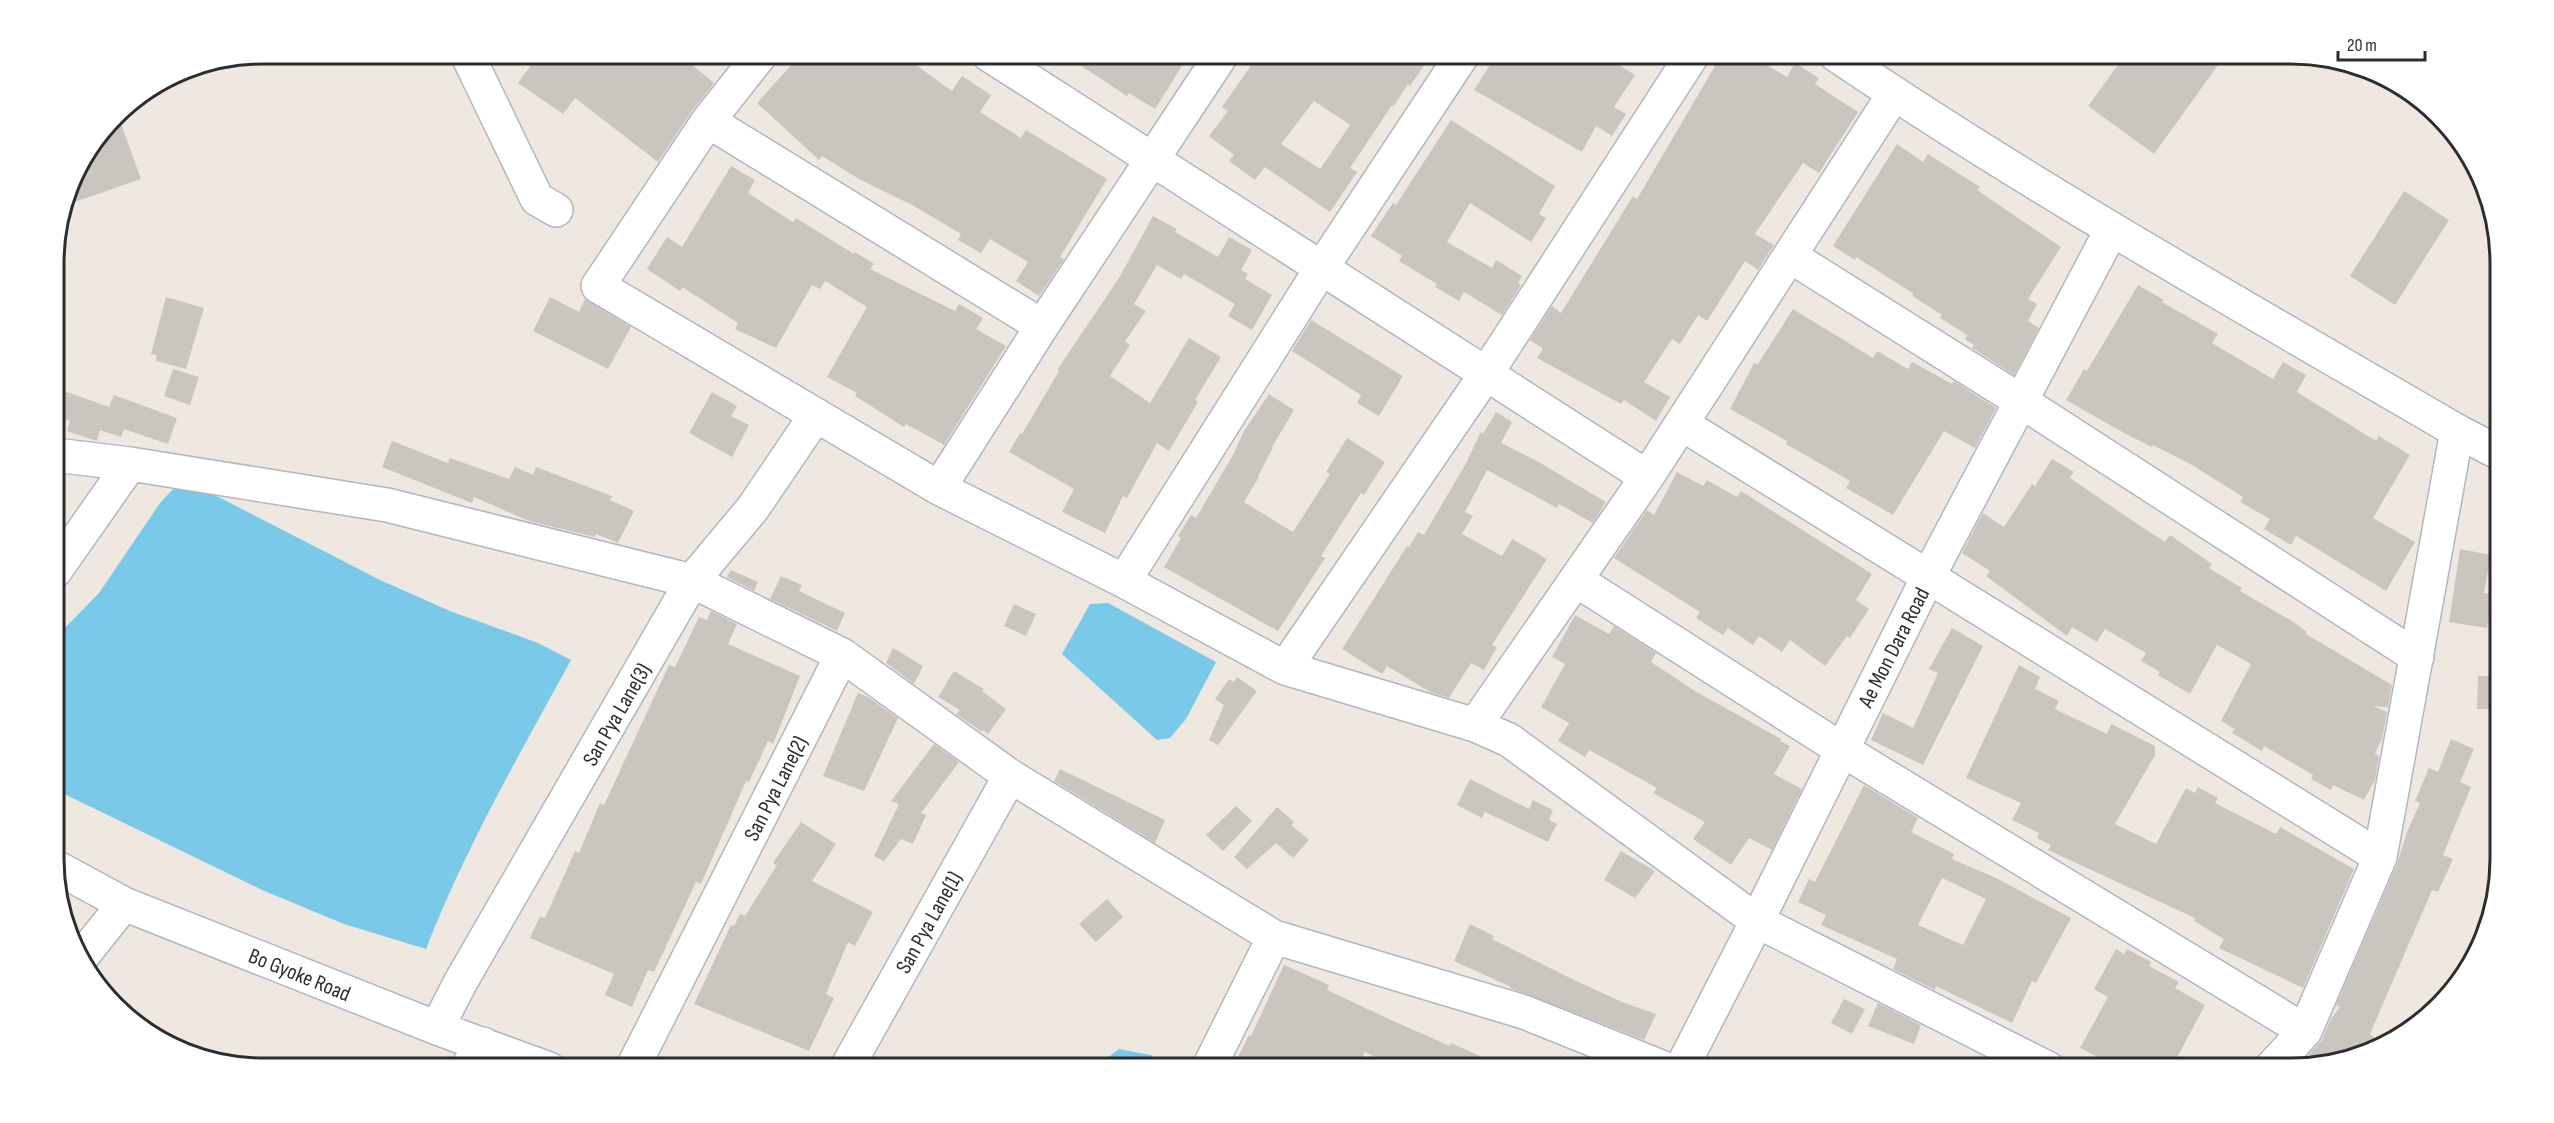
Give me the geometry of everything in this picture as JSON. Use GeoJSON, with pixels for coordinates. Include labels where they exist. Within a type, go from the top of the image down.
{"type":"FeatureCollection","features":[{"type":"Feature","properties":{"kind":"street"},"geometry":{"type":"LineString","coordinates":[[1124,581],[1321,269],[1456,64]]}},
{"type":"Feature","properties":{"kind":"street"},"geometry":{"type":"LineString","coordinates":[[1285,668],[1486,374],[1686,64]]}},
{"type":"Feature","properties":{"kind":"street"},"geometry":{"type":"LineString","coordinates":[[1850,64],[1894,94],[2112,229],[2490,448]]}},
{"type":"Feature","properties":{"kind":"street"},"geometry":{"type":"LineString","coordinates":[[472,65],[537,199],[556,210]]}},
{"type":"Feature","properties":{"kind":"street"},"geometry":{"type":"LineString","coordinates":[[752,65],[708,121],[598,286],[939,488],[1124,581],[1285,668],[1475,725],[1509,740],[1757,921],[2027,1058]]}},
{"type":"Feature","properties":{"kind":"street"},"geometry":{"type":"LineString","coordinates":[[1007,65],[1151,160],[1647,477]]}},
{"type":"Feature","properties":{"kind":"street"},"geometry":{"type":"LineString","coordinates":[[939,488],[1042,326],[1215,65]]}},
{"type":"Feature","properties":{"kind":"street"},"geometry":{"type":"LineString","coordinates":[[1475,725],[1647,477],[1894,94]]}},
{"type":"Feature","properties":{"kind":"street"},"geometry":{"type":"LineString","coordinates":[[708,121],[1042,326]]}},
{"type":"Feature","properties":{"kind":"street","name":"Ae Mon Dara Road"},"geometry":{"type":"LineString","coordinates":[[1687,1058],[1929,575],[2019,400],[2112,229]]}},
{"type":"Feature","properties":{"kind":"street"},"geometry":{"type":"LineString","coordinates":[[1790,256],[2019,400],[2417,657]]}},
{"type":"Feature","properties":{"kind":"street","name":"San Pya Lane(3)"},"geometry":{"type":"LineString","coordinates":[[437,1028],[460,983],[692,581],[753,508],[816,415]]}},
{"type":"Feature","properties":{"kind":"street"},"geometry":{"type":"LineString","coordinates":[[1682,424],[1929,575],[2380,857]]}},
{"type":"Feature","properties":{"kind":"street"},"geometry":{"type":"LineString","coordinates":[[2280,1058],[2305,1031],[2380,857],[2457,431]]}},
{"type":"Feature","properties":{"kind":"street"},"geometry":{"type":"LineString","coordinates":[[65,456],[130,464],[387,505],[692,581],[842,655],[1010,776],[1274,937],[1524,1012],[1639,1058]]}},
{"type":"Feature","properties":{"kind":"street"},"geometry":{"type":"LineString","coordinates":[[64,557],[130,464]]}},
{"type":"Feature","properties":{"kind":"street"},"geometry":{"type":"LineString","coordinates":[[1576,580],[1841,749],[2305,1031]]}},
{"type":"Feature","properties":{"kind":"street","name":"San Pya Lane(2)"},"geometry":{"type":"LineString","coordinates":[[638,1058],[842,655]]}},
{"type":"Feature","properties":{"kind":"street","name":"San Pya Lane(1)"},"geometry":{"type":"LineString","coordinates":[[852,1058],[1010,776]]}},
{"type":"Feature","properties":{"kind":"street","name":"Bo Gyoke Road"},"geometry":{"type":"LineString","coordinates":[[65,872],[124,904],[437,1028],[474,1057]]}},
{"type":"Feature","properties":{"kind":"street"},"geometry":{"type":"LineString","coordinates":[[87,950],[124,904]]}},
{"type":"Feature","properties":{"kind":"street"},"geometry":{"type":"LineString","coordinates":[[1214,1058],[1274,937]]}},
{"type":"Feature","properties":{"kind":"water"},"geometry":{"type":"Polygon","coordinates":[[[176,486],[199,487],[380,580],[450,611],[538,643],[571,660],[475,839],[426,949],[344,924],[262,890],[64,794],[64,628],[99,593],[160,503],[176,486]]]}},
{"type":"Feature","properties":{"kind":"water"},"geometry":{"type":"Polygon","coordinates":[[[1108,603],[1216,662],[1186,719],[1170,738],[1157,740],[1062,654],[1090,604],[1108,603]]]}},
{"type":"Feature","properties":{"kind":"water"},"geometry":{"type":"Polygon","coordinates":[[[1119,1049],[1151,1055],[1154,1058],[1107,1058],[1119,1049]]]}},
{"type":"Feature","properties":{"kind":"building"},"geometry":{"type":"Polygon","coordinates":[[[1425,64],[1410,86],[1408,84],[1394,106],[1392,105],[1350,168],[1357,172],[1330,212],[1265,167],[1255,180],[1229,161],[1234,155],[1209,136],[1228,111],[1222,107],[1252,65],[1425,64]],[[1314,101],[1281,144],[1320,169],[1350,125],[1314,101]]]}},
{"type":"Feature","properties":{"kind":"building"},"geometry":{"type":"Polygon","coordinates":[[[1490,64],[1618,64],[1635,75],[1614,107],[1626,114],[1612,136],[1596,126],[1582,152],[1474,90],[1490,64]]]}},
{"type":"Feature","properties":{"kind":"building"},"geometry":{"type":"Polygon","coordinates":[[[1716,64],[1765,64],[1787,77],[1794,64],[1797,64],[1819,78],[1815,84],[1858,112],[1819,173],[1803,163],[1755,234],[1774,245],[1758,270],[1745,261],[1707,321],[1698,315],[1680,344],[1672,339],[1644,382],[1670,397],[1656,421],[1624,400],[1621,404],[1537,358],[1543,349],[1530,340],[1552,306],[1561,313],[1633,196],[1637,199],[1716,64]]]}},
{"type":"Feature","properties":{"kind":"building"},"geometry":{"type":"Polygon","coordinates":[[[2119,64],[2219,64],[2154,154],[2088,106],[2119,64]]]}},
{"type":"Feature","properties":{"kind":"building"},"geometry":{"type":"Polygon","coordinates":[[[531,65],[692,65],[714,83],[658,162],[575,98],[563,114],[518,83],[531,65]]]}},
{"type":"Feature","properties":{"kind":"building"},"geometry":{"type":"Polygon","coordinates":[[[791,65],[916,65],[952,91],[962,76],[991,95],[980,112],[1021,138],[1026,130],[1107,179],[1060,257],[1064,259],[1039,296],[1016,281],[1028,262],[990,239],[981,253],[958,240],[961,234],[914,206],[859,179],[822,156],[819,160],[757,103],[791,65]]]}},
{"type":"Feature","properties":{"kind":"building"},"geometry":{"type":"Polygon","coordinates":[[[1079,65],[1182,66],[1155,109],[1129,93],[1127,96],[1079,65]]]}},
{"type":"Feature","properties":{"kind":"building"},"geometry":{"type":"Polygon","coordinates":[[[1451,120],[1555,186],[1539,214],[1546,218],[1531,242],[1470,203],[1447,242],[1492,268],[1496,260],[1522,276],[1518,283],[1521,285],[1502,315],[1464,292],[1459,301],[1435,287],[1437,284],[1399,261],[1402,256],[1371,236],[1393,203],[1396,205],[1451,120]]]}},
{"type":"Feature","properties":{"kind":"building"},"geometry":{"type":"Polygon","coordinates":[[[121,125],[141,179],[75,202],[85,175],[98,153],[121,125]]]}},
{"type":"Feature","properties":{"kind":"building"},"geometry":{"type":"Polygon","coordinates":[[[1897,144],[1923,162],[1928,154],[1980,187],[1977,190],[2061,247],[2028,299],[2037,304],[2028,321],[2039,328],[2014,375],[1972,348],[1974,345],[1965,339],[1967,335],[1940,318],[1942,315],[1912,296],[1914,294],[1856,257],[1855,260],[1833,246],[1897,144]]]}},
{"type":"Feature","properties":{"kind":"building"},"geometry":{"type":"Polygon","coordinates":[[[731,166],[755,180],[748,193],[793,222],[796,218],[854,254],[855,252],[874,264],[870,269],[955,311],[959,304],[983,318],[976,329],[1006,346],[944,445],[906,424],[904,427],[855,396],[857,393],[827,377],[867,307],[825,281],[820,289],[812,285],[776,348],[735,329],[738,323],[682,287],[680,291],[647,269],[667,237],[682,247],[731,166]]]}},
{"type":"Feature","properties":{"kind":"building"},"geometry":{"type":"Polygon","coordinates":[[[2404,191],[2449,220],[2395,305],[2350,276],[2404,191]]]}},
{"type":"Feature","properties":{"kind":"building"},"geometry":{"type":"Polygon","coordinates":[[[1153,216],[1177,229],[1175,232],[1218,257],[1229,237],[1252,250],[1241,270],[1248,274],[1245,279],[1272,295],[1252,330],[1228,316],[1235,304],[1184,274],[1181,279],[1157,265],[1134,304],[1146,311],[1125,341],[1130,345],[1110,376],[1150,403],[1189,338],[1221,357],[1195,400],[1198,402],[1169,451],[1157,443],[1127,498],[1123,496],[1105,533],[1062,512],[1074,489],[1009,452],[1059,371],[1057,370],[1119,278],[1153,216]]]}},
{"type":"Feature","properties":{"kind":"building"},"geometry":{"type":"Polygon","coordinates":[[[2138,285],[2164,300],[2162,302],[2218,334],[2212,343],[2273,379],[2283,362],[2306,375],[2297,392],[2376,441],[2379,436],[2410,455],[2373,518],[2415,542],[2386,591],[2296,536],[2291,545],[2264,529],[2270,519],[2240,502],[2243,497],[2192,465],[2124,433],[2066,400],[2084,369],[2087,371],[2138,285]]]}},
{"type":"Feature","properties":{"kind":"building"},"geometry":{"type":"Polygon","coordinates":[[[166,297],[204,308],[186,369],[156,361],[157,355],[151,354],[166,297]]]}},
{"type":"Feature","properties":{"kind":"building"},"geometry":{"type":"Polygon","coordinates":[[[550,297],[579,312],[585,299],[631,327],[608,369],[533,331],[550,297]]]}},
{"type":"Feature","properties":{"kind":"building"},"geometry":{"type":"Polygon","coordinates":[[[1793,309],[1873,358],[1877,351],[1908,369],[1912,362],[1952,384],[1954,381],[1996,408],[1975,448],[1944,431],[1893,515],[1846,488],[1850,481],[1786,444],[1787,441],[1730,409],[1754,363],[1758,364],[1793,309]]]}},
{"type":"Feature","properties":{"kind":"building"},"geometry":{"type":"Polygon","coordinates":[[[1311,320],[1403,376],[1379,416],[1357,403],[1361,395],[1292,351],[1311,320]]]}},
{"type":"Feature","properties":{"kind":"building"},"geometry":{"type":"Polygon","coordinates":[[[173,369],[199,377],[190,405],[164,396],[173,369]]]}},
{"type":"Feature","properties":{"kind":"building"},"geometry":{"type":"Polygon","coordinates":[[[65,391],[109,407],[114,395],[177,418],[168,444],[124,429],[121,437],[100,430],[97,441],[67,431],[70,421],[65,419],[65,391]]]}},
{"type":"Feature","properties":{"kind":"building"},"geometry":{"type":"Polygon","coordinates":[[[712,392],[737,406],[731,416],[749,425],[732,457],[689,433],[712,392]]]}},
{"type":"Feature","properties":{"kind":"building"},"geometry":{"type":"Polygon","coordinates":[[[1269,394],[1294,410],[1244,502],[1293,532],[1330,474],[1326,472],[1347,438],[1385,462],[1364,495],[1361,493],[1321,556],[1325,558],[1278,631],[1164,567],[1181,538],[1178,536],[1191,515],[1196,518],[1233,455],[1244,431],[1269,394]]]}},
{"type":"Feature","properties":{"kind":"building"},"geometry":{"type":"Polygon","coordinates":[[[1496,412],[1512,422],[1501,443],[1537,461],[1606,502],[1593,523],[1559,504],[1557,508],[1487,470],[1465,512],[1473,516],[1462,534],[1502,556],[1512,539],[1547,559],[1492,645],[1497,647],[1484,670],[1471,663],[1449,698],[1430,692],[1387,666],[1382,674],[1342,649],[1407,546],[1409,547],[1418,532],[1424,535],[1465,465],[1481,432],[1483,434],[1496,412]]]}},
{"type":"Feature","properties":{"kind":"building"},"geometry":{"type":"Polygon","coordinates":[[[392,441],[448,463],[450,458],[509,479],[515,467],[533,475],[536,467],[612,496],[610,500],[634,511],[618,543],[596,534],[595,537],[529,521],[474,497],[472,503],[382,467],[392,441]]]}},
{"type":"Feature","properties":{"kind":"building"},"geometry":{"type":"Polygon","coordinates":[[[2052,459],[2074,472],[2070,478],[2127,517],[2165,542],[2170,535],[2212,564],[2209,568],[2242,588],[2240,591],[2292,621],[2307,632],[2306,634],[2392,685],[2388,707],[2373,706],[2387,712],[2382,739],[2375,753],[2379,756],[2375,780],[2364,800],[2333,785],[2331,790],[2311,779],[2313,775],[2264,746],[2262,751],[2232,733],[2235,729],[2221,721],[2251,664],[2217,645],[2190,694],[2158,675],[2160,672],[2141,661],[2146,653],[2105,629],[2097,642],[2072,627],[2067,636],[1986,576],[1990,571],[1962,553],[1983,513],[2004,527],[2032,484],[2035,486],[2052,459]]]}},
{"type":"Feature","properties":{"kind":"building"},"geometry":{"type":"Polygon","coordinates":[[[1677,472],[1703,486],[1707,480],[1737,497],[1741,491],[1872,574],[1856,600],[1869,609],[1850,638],[1847,636],[1825,666],[1790,640],[1782,652],[1759,636],[1753,645],[1728,628],[1723,635],[1696,618],[1700,612],[1614,558],[1647,510],[1654,515],[1677,472]]]}},
{"type":"Feature","properties":{"kind":"building"},"geometry":{"type":"Polygon","coordinates":[[[2460,549],[2490,555],[2484,593],[2490,594],[2487,628],[2449,622],[2460,549]]]}},
{"type":"Feature","properties":{"kind":"building"},"geometry":{"type":"Polygon","coordinates":[[[731,570],[758,582],[754,591],[727,577],[731,570]]]}},
{"type":"Feature","properties":{"kind":"building"},"geometry":{"type":"Polygon","coordinates":[[[781,576],[802,585],[799,591],[845,613],[837,631],[770,599],[781,576]]]}},
{"type":"Feature","properties":{"kind":"building"},"geometry":{"type":"Polygon","coordinates":[[[1014,604],[1036,614],[1026,636],[1004,626],[1014,604]]]}},
{"type":"Feature","properties":{"kind":"building"},"geometry":{"type":"Polygon","coordinates":[[[711,611],[737,624],[728,644],[800,676],[773,744],[768,741],[749,782],[746,781],[701,884],[696,882],[654,972],[648,970],[632,1007],[605,995],[614,974],[530,938],[540,916],[545,918],[575,851],[579,853],[600,803],[604,805],[669,665],[675,667],[699,617],[707,620],[711,611]]]}},
{"type":"Feature","properties":{"kind":"building"},"geometry":{"type":"Polygon","coordinates":[[[1575,615],[1609,634],[1614,626],[1656,653],[1651,662],[1695,691],[1790,746],[1774,774],[1802,789],[1772,850],[1749,838],[1731,865],[1693,839],[1705,822],[1653,793],[1657,788],[1589,750],[1585,757],[1558,741],[1569,723],[1541,707],[1565,664],[1552,657],[1575,615]]]}},
{"type":"Feature","properties":{"kind":"building"},"geometry":{"type":"Polygon","coordinates":[[[1952,628],[1983,646],[1923,765],[1871,740],[1883,713],[1913,728],[1938,673],[1929,669],[1952,628]]]}},
{"type":"Feature","properties":{"kind":"building"},"geometry":{"type":"Polygon","coordinates":[[[893,648],[923,666],[914,684],[886,663],[893,648]]]}},
{"type":"Feature","properties":{"kind":"building"},"geometry":{"type":"Polygon","coordinates":[[[2019,665],[2040,677],[2035,689],[2059,701],[2055,709],[2107,734],[2111,724],[2155,746],[2155,755],[2115,824],[2156,844],[2186,788],[2195,793],[2198,787],[2218,798],[2215,803],[2276,834],[2280,827],[2354,869],[2303,988],[2219,948],[2224,939],[2194,921],[2195,918],[2048,850],[2051,845],[2037,838],[2039,833],[2012,820],[2021,803],[1966,778],[2019,665]]]}},
{"type":"Feature","properties":{"kind":"building"},"geometry":{"type":"Polygon","coordinates":[[[954,671],[984,689],[982,691],[1006,709],[988,734],[956,714],[960,710],[938,697],[954,671]]]}},
{"type":"Feature","properties":{"kind":"building"},"geometry":{"type":"Polygon","coordinates":[[[2478,676],[2490,676],[2490,709],[2477,709],[2478,676]]]}},
{"type":"Feature","properties":{"kind":"building"},"geometry":{"type":"Polygon","coordinates":[[[1237,677],[1257,691],[1218,745],[1209,740],[1224,705],[1215,699],[1229,679],[1234,682],[1237,677]]]}},
{"type":"Feature","properties":{"kind":"building"},"geometry":{"type":"Polygon","coordinates":[[[858,693],[868,697],[898,718],[864,791],[823,776],[858,693]]]}},
{"type":"Feature","properties":{"kind":"building"},"geometry":{"type":"Polygon","coordinates":[[[2451,739],[2474,749],[2460,782],[2471,787],[2443,855],[2453,859],[2438,892],[2432,890],[2370,1034],[2376,1039],[2329,1055],[2306,1058],[2321,1041],[2331,1019],[2340,1007],[2336,1005],[2397,864],[2407,832],[2420,803],[2415,801],[2429,768],[2438,772],[2451,739]]]}},
{"type":"Feature","properties":{"kind":"building"},"geometry":{"type":"Polygon","coordinates":[[[934,744],[959,762],[921,813],[926,815],[913,844],[901,839],[884,861],[874,856],[899,804],[891,801],[934,744]]]}},
{"type":"Feature","properties":{"kind":"building"},"geometry":{"type":"Polygon","coordinates":[[[1060,769],[1165,820],[1155,843],[1054,781],[1060,769]]]}},
{"type":"Feature","properties":{"kind":"building"},"geometry":{"type":"Polygon","coordinates":[[[1470,779],[1529,809],[1533,800],[1553,810],[1549,820],[1557,824],[1548,842],[1485,812],[1482,818],[1457,805],[1470,779]]]}},
{"type":"Feature","properties":{"kind":"building"},"geometry":{"type":"Polygon","coordinates":[[[1864,785],[1918,818],[1911,832],[1954,854],[1952,859],[1996,878],[2071,918],[2036,983],[2032,981],[2012,1023],[1936,986],[1935,990],[1893,969],[1897,959],[1821,925],[1826,915],[1798,902],[1809,879],[1815,882],[1864,785]],[[1942,878],[1918,925],[1963,945],[1986,899],[1942,878]]]}},
{"type":"Feature","properties":{"kind":"building"},"geometry":{"type":"Polygon","coordinates":[[[1236,806],[1252,821],[1223,851],[1206,835],[1236,806]]]}},
{"type":"Feature","properties":{"kind":"building"},"geometry":{"type":"Polygon","coordinates":[[[1277,807],[1294,822],[1291,825],[1309,840],[1293,858],[1276,843],[1247,869],[1234,857],[1277,807]]]}},
{"type":"Feature","properties":{"kind":"building"},"geometry":{"type":"Polygon","coordinates":[[[801,822],[836,844],[812,881],[873,912],[855,946],[848,942],[826,994],[834,998],[809,1051],[694,1004],[731,925],[734,926],[740,914],[745,916],[777,865],[773,863],[801,822]]]}},
{"type":"Feature","properties":{"kind":"building"},"geometry":{"type":"Polygon","coordinates":[[[1621,851],[1655,871],[1635,898],[1604,880],[1621,851]]]}},
{"type":"Feature","properties":{"kind":"building"},"geometry":{"type":"Polygon","coordinates":[[[1107,899],[1123,917],[1096,942],[1079,924],[1107,899]]]}},
{"type":"Feature","properties":{"kind":"building"},"geometry":{"type":"Polygon","coordinates":[[[1470,924],[1494,936],[1492,939],[1570,978],[1622,1002],[1656,1014],[1644,1040],[1510,988],[1454,961],[1470,924]]]}},
{"type":"Feature","properties":{"kind":"building"},"geometry":{"type":"Polygon","coordinates":[[[2116,949],[2124,954],[2127,949],[2151,962],[2149,966],[2179,982],[2175,988],[2205,1005],[2177,1058],[2100,1058],[2080,1048],[2108,997],[2094,989],[2116,949]]]}},
{"type":"Feature","properties":{"kind":"building"},"geometry":{"type":"Polygon","coordinates":[[[1284,965],[1329,985],[1327,990],[1391,1020],[1450,1046],[1451,1043],[1484,1058],[1377,1058],[1365,1052],[1362,1058],[1238,1058],[1249,1035],[1251,1036],[1284,965]]]}},
{"type":"Feature","properties":{"kind":"building"},"geometry":{"type":"Polygon","coordinates":[[[1844,999],[1865,1009],[1852,1034],[1831,1023],[1844,999]]]}},
{"type":"Feature","properties":{"kind":"building"},"geometry":{"type":"Polygon","coordinates":[[[1878,1003],[1921,1025],[1914,1044],[1868,1026],[1878,1003]]]}}]}
